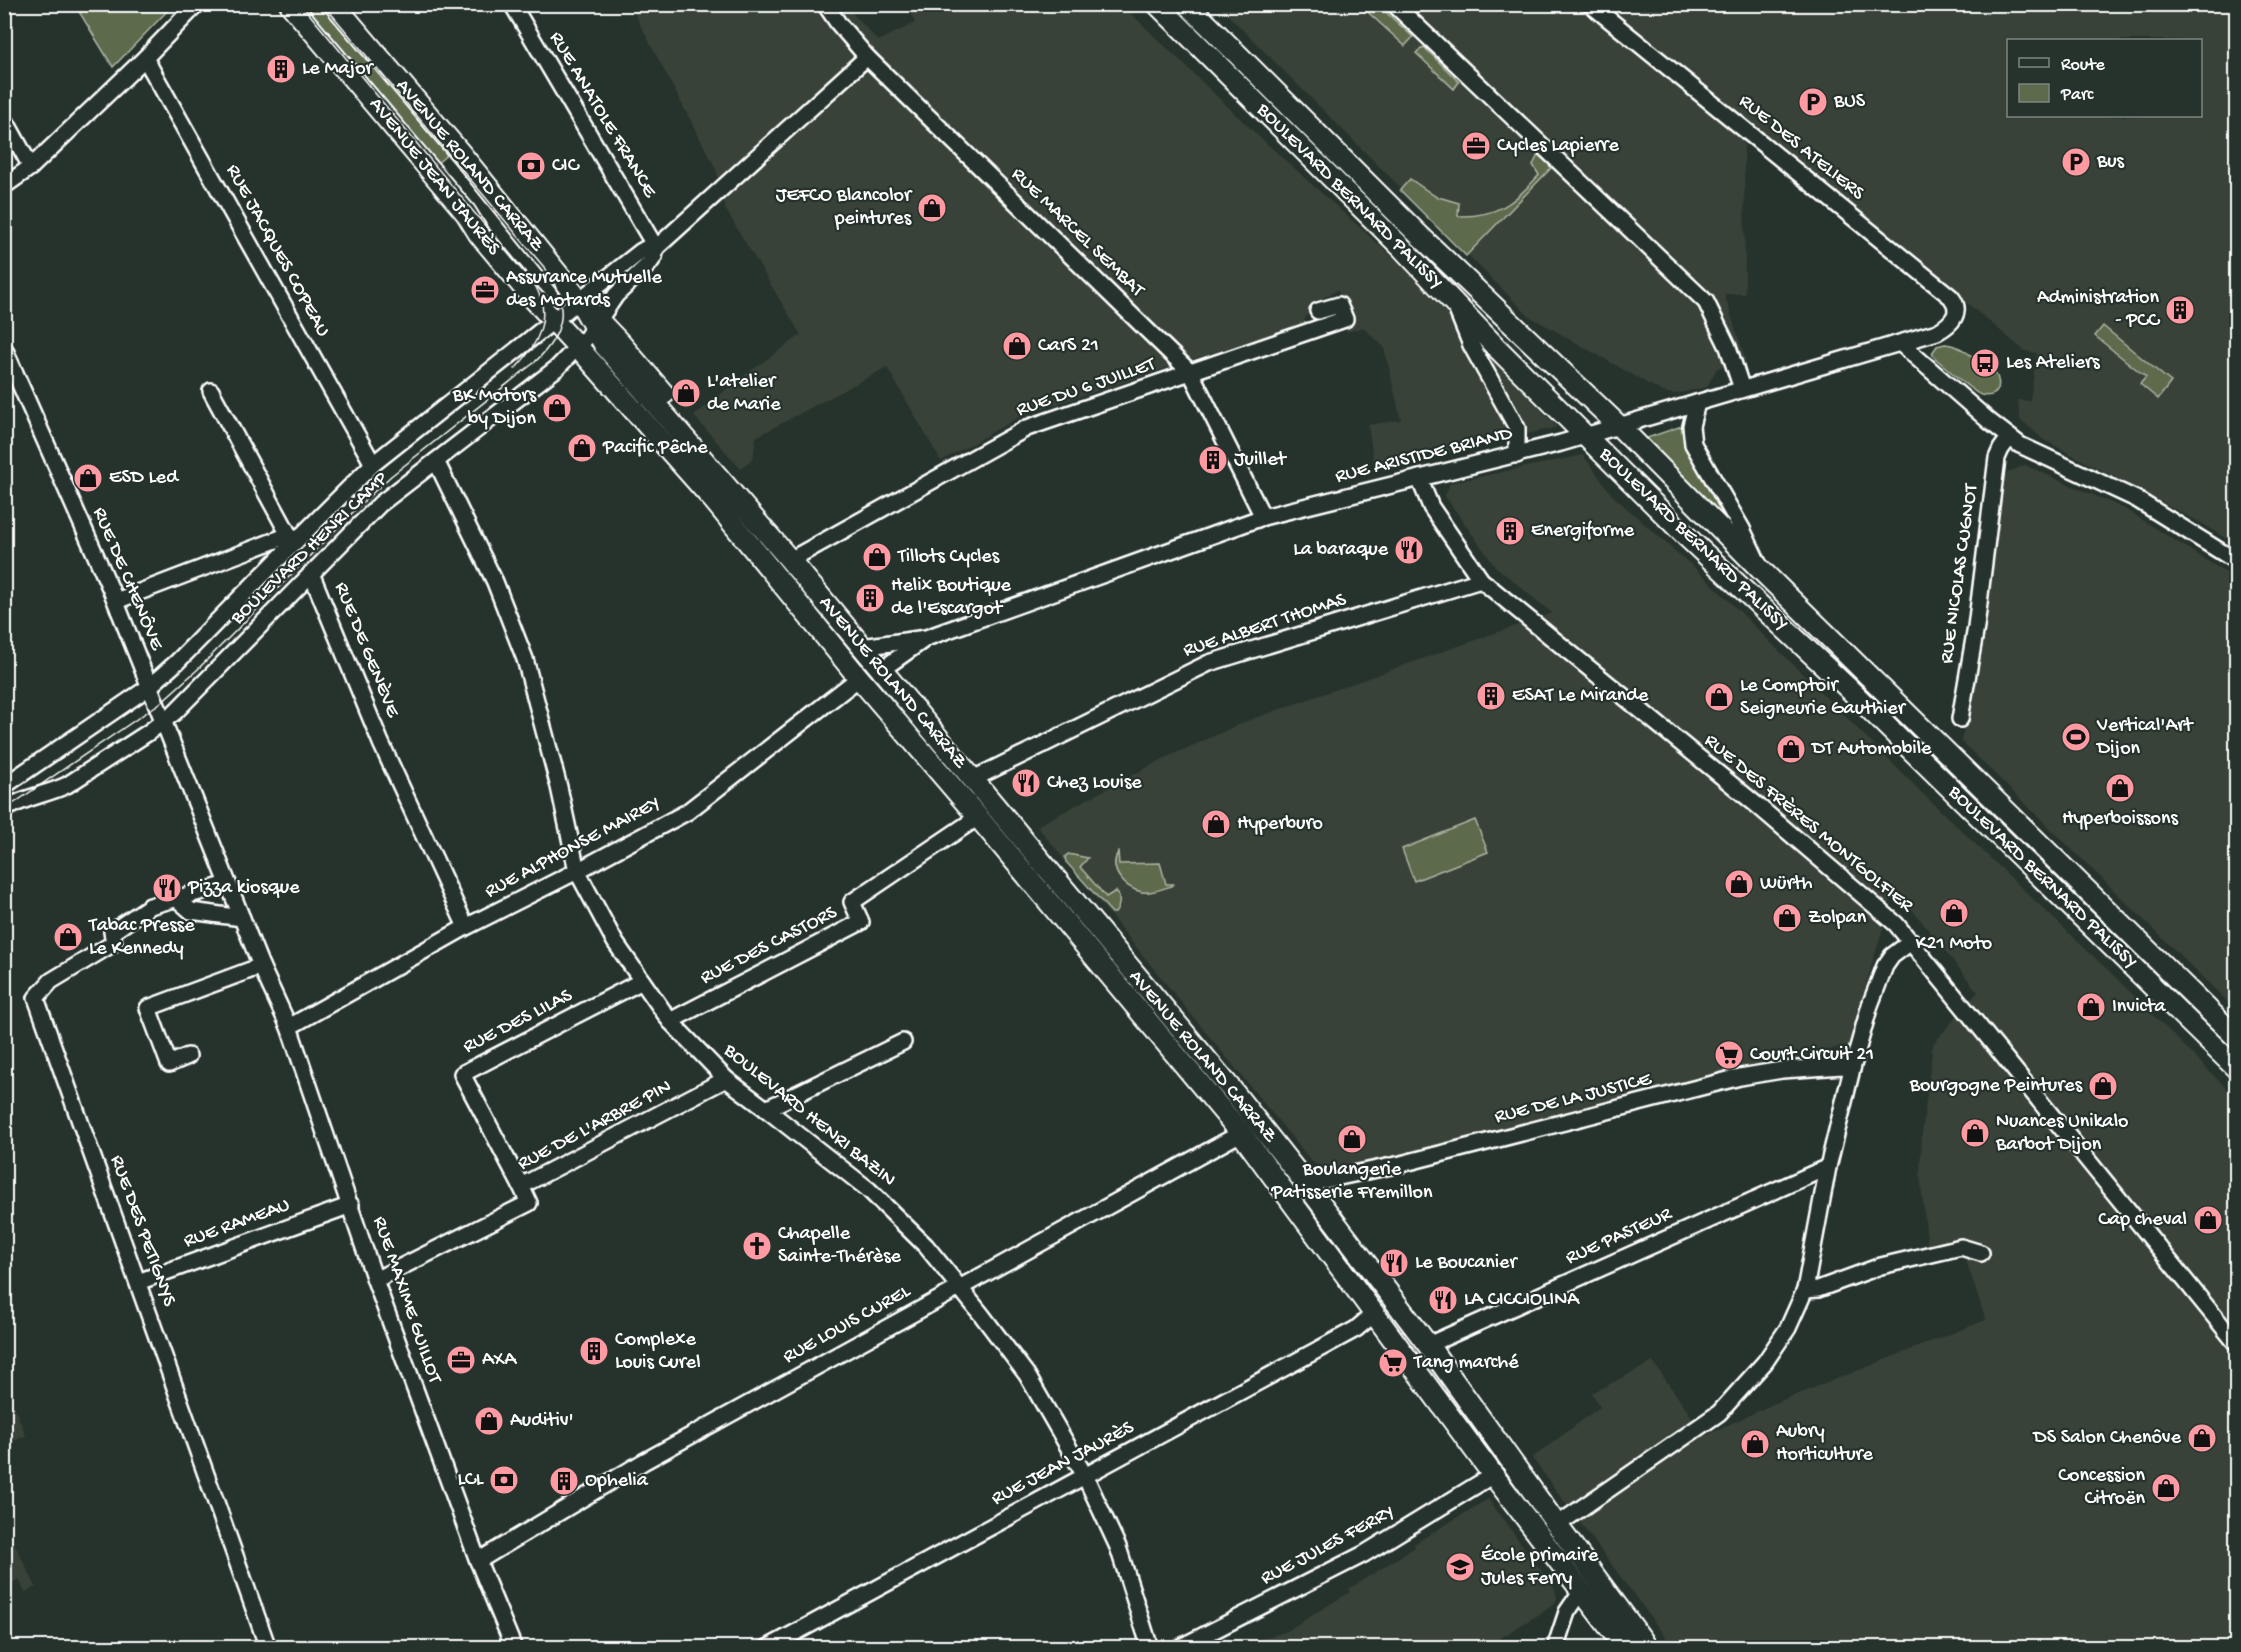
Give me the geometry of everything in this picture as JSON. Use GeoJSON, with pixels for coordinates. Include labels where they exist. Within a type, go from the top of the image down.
{"type":"FeatureCollection","features":[{"type":"Feature","properties":{"kind":"main road","name":"AVENUE JEAN JAURÈS"},"geometry":{"type":"LineString","coordinates":[[290,4],[466,213],[479,234],[530,296],[554,321]]}},
{"type":"Feature","properties":{"kind":"main road","name":"AVENUE ROLAND CARRAZ"},"geometry":{"type":"LineString","coordinates":[[334,4],[462,155],[579,300],[597,323],[605,346],[790,560],[1232,1090],[1428,1345],[1648,1647]]}},
{"type":"Feature","properties":{"kind":"main road","name":"BOULEVARD BERNARD PALISSY"},"geometry":{"type":"LineString","coordinates":[[1157,4],[1687,537],[1856,695],[2236,1068]]}},
{"type":"Feature","properties":{"kind":"main road","name":"BOULEVARD BERNARD PALISSY"},"geometry":{"type":"LineString","coordinates":[[1187,4],[1426,242],[1618,426],[1764,573],[2236,1037]]}},
{"type":"Feature","properties":{"kind":"main road"},"geometry":{"type":"LineString","coordinates":[[554,321],[578,347]]}},
{"type":"Feature","properties":{"kind":"main road","name":"AVENUE ROLAND CARRAZ"},"geometry":{"type":"LineString","coordinates":[[578,347],[715,502],[859,678],[1241,1133],[1493,1475],[1625,1647]]}},
{"type":"Feature","properties":{"kind":"main road"},"geometry":{"type":"LineString","coordinates":[[833,646],[881,670]]}},
{"type":"Feature","properties":{"kind":"main road"},"geometry":{"type":"LineString","coordinates":[[1375,1313],[1428,1345]]}},
{"type":"Feature","properties":{"kind":"street"},"geometry":{"type":"LineString","coordinates":[[4,186],[31,167],[145,58],[196,4]]}},
{"type":"Feature","properties":{"kind":"street","name":"RUE ANATOLE FRANCE"},"geometry":{"type":"LineString","coordinates":[[512,4],[656,248]]}},
{"type":"Feature","properties":{"kind":"street","name":"RUE MARCEL SEMBAT"},"geometry":{"type":"LineString","coordinates":[[825,4],[867,57],[1191,373],[1263,517]]}},
{"type":"Feature","properties":{"kind":"street"},"geometry":{"type":"LineString","coordinates":[[1394,4],[1706,302],[1728,347],[1742,389]]}},
{"type":"Feature","properties":{"kind":"street","name":"RUE DES ATELIERS"},"geometry":{"type":"LineString","coordinates":[[1590,4],[1954,301],[1956,312],[1954,318],[1937,332]]}},
{"type":"Feature","properties":{"kind":"street"},"geometry":{"type":"LineString","coordinates":[[656,248],[867,57]]}},
{"type":"Feature","properties":{"kind":"street","name":"RUE JACQUES COPEAU"},"geometry":{"type":"LineString","coordinates":[[145,58],[373,465]]}},
{"type":"Feature","properties":{"kind":"street"},"geometry":{"type":"LineString","coordinates":[[4,118],[31,167]]}},
{"type":"Feature","properties":{"kind":"street","name":"BOULEVARD HENRI CAMP"},"geometry":{"type":"LineString","coordinates":[[4,786],[149,687],[177,662],[292,538],[373,465],[640,252],[648,248],[656,248],[649,264],[616,295],[578,347],[558,368],[380,504],[186,702],[163,722],[67,785],[53,792],[17,801],[4,810]]}},
{"type":"Feature","properties":{"kind":"street","name":"RUE DU 6 JUILLET"},"geometry":{"type":"LineString","coordinates":[[790,560],[1027,428],[1345,319],[1339,305],[1318,311]]}},
{"type":"Feature","properties":{"kind":"street"},"geometry":{"type":"LineString","coordinates":[[1455,305],[1471,345],[1516,428],[1517,455]]}},
{"type":"Feature","properties":{"kind":"street","name":"RUE ARISTIDE BRIAND"},"geometry":{"type":"LineString","coordinates":[[862,647],[926,638],[1263,517],[1517,455],[1937,332]]}},
{"type":"Feature","properties":{"kind":"street"},"geometry":{"type":"LineString","coordinates":[[1900,343],[2009,438],[2030,451],[2136,499],[2236,561]]}},
{"type":"Feature","properties":{"kind":"street","name":"RUE DE CHENÔVE"},"geometry":{"type":"LineString","coordinates":[[4,348],[116,602],[205,829]]}},
{"type":"Feature","properties":{"kind":"street"},"geometry":{"type":"LineString","coordinates":[[116,602],[292,538],[211,391]]}},
{"type":"Feature","properties":{"kind":"street","name":"BOULEVARD BERNARD PALISSY"},"geometry":{"type":"LineString","coordinates":[[1697,403],[1691,426],[1694,444],[1764,573]]}},
{"type":"Feature","properties":{"kind":"street","name":"RUE NICOLAS CUGNOT"},"geometry":{"type":"LineString","coordinates":[[1960,719],[1976,627],[1997,458],[2009,438]]}},
{"type":"Feature","properties":{"kind":"street","name":"BOULEVARD HENRI BAZIN"},"geometry":{"type":"LineString","coordinates":[[436,461],[495,582],[525,659],[559,787],[578,871],[615,942],[670,1021],[726,1079],[869,1190],[926,1246],[960,1286],[1028,1375],[1085,1476],[1119,1547],[1150,1647]]}},
{"type":"Feature","properties":{"kind":"street","name":"RUE DES FRÈRES MONTGOLFIER"},"geometry":{"type":"LineString","coordinates":[[1419,478],[1431,507],[1481,580],[1758,806],[1878,907],[1912,941],[2236,1343]]}},
{"type":"Feature","properties":{"kind":"street","name":"RUE DE GENÈVE"},"geometry":{"type":"LineString","coordinates":[[311,573],[381,743],[466,927]]}},
{"type":"Feature","properties":{"kind":"street","name":"RUE ALBERT THOMAS"},"geometry":{"type":"LineString","coordinates":[[973,779],[1209,663],[1481,580]]}},
{"type":"Feature","properties":{"kind":"street","name":"RUE ARISTIDE BRIAND"},"geometry":{"type":"LineString","coordinates":[[881,670],[926,638]]}},
{"type":"Feature","properties":{"kind":"street","name":"RUE ALPHONSE MAIREY"},"geometry":{"type":"LineString","coordinates":[[289,1027],[466,927],[578,871],[687,812],[859,678]]}},
{"type":"Feature","properties":{"kind":"street","name":"RUE DES CASTORS"},"geometry":{"type":"LineString","coordinates":[[670,1021],[861,922],[852,902],[978,817]]}},
{"type":"Feature","properties":{"kind":"street","name":"RUE MAXIME GUILLOT"},"geometry":{"type":"LineString","coordinates":[[205,829],[261,966],[289,1027],[375,1280],[478,1561],[514,1647]]}},
{"type":"Feature","properties":{"kind":"street","name":"RUE DES PETIGNYS"},"geometry":{"type":"LineString","coordinates":[[228,884],[150,906],[112,932],[114,943],[51,981],[36,998],[268,1647]]}},
{"type":"Feature","properties":{"kind":"street"},"geometry":{"type":"LineString","coordinates":[[176,898],[191,911],[242,918]]}},
{"type":"Feature","properties":{"kind":"street"},"geometry":{"type":"LineString","coordinates":[[1557,1525],[1719,1413],[1765,1362],[1788,1328],[1805,1290],[1828,1167],[1870,1005],[1882,972],[1892,956],[1912,941]]}},
{"type":"Feature","properties":{"kind":"street"},"geometry":{"type":"LineString","coordinates":[[188,1056],[169,1064],[148,1008],[261,966]]}},
{"type":"Feature","properties":{"kind":"street","name":"RUE DES LILAS"},"geometry":{"type":"LineString","coordinates":[[521,1186],[462,1074],[642,981]]}},
{"type":"Feature","properties":{"kind":"street"},"geometry":{"type":"LineString","coordinates":[[766,1109],[903,1042]]}},
{"type":"Feature","properties":{"kind":"street","name":"RUE DE LA JUSTICE"},"geometry":{"type":"LineString","coordinates":[[1306,1184],[1412,1161],[1740,1077],[1782,1070],[1843,1066],[1852,1069]]}},
{"type":"Feature","properties":{"kind":"street","name":"RUE DE L'ARBRE PIN"},"geometry":{"type":"LineString","coordinates":[[375,1280],[529,1203],[521,1186],[726,1079]]}},
{"type":"Feature","properties":{"kind":"street","name":"RUE LOUIS CUREL"},"geometry":{"type":"LineString","coordinates":[[478,1561],[643,1462],[1241,1133]]}},
{"type":"Feature","properties":{"kind":"street","name":"RUE PASTEUR"},"geometry":{"type":"LineString","coordinates":[[1428,1345],[1828,1167]]}},
{"type":"Feature","properties":{"kind":"street","name":"RUE RAMEAU"},"geometry":{"type":"LineString","coordinates":[[138,1282],[351,1205]]}},
{"type":"Feature","properties":{"kind":"street"},"geometry":{"type":"LineString","coordinates":[[1805,1290],[1818,1290],[1881,1266],[1961,1246],[1981,1253]]}},
{"type":"Feature","properties":{"kind":"street","name":"RUE JEAN JAURÈS"},"geometry":{"type":"LineString","coordinates":[[767,1647],[1356,1329],[1375,1313]]}},
{"type":"Feature","properties":{"kind":"street","name":"RUE JULES FERRY"},"geometry":{"type":"LineString","coordinates":[[1179,1647],[1364,1554],[1493,1475]]}},
{"type":"Feature","properties":{"kind":"street"},"geometry":{"type":"LineString","coordinates":[[1555,1647],[1567,1612],[1582,1590]]}},
{"type":"Feature","properties":{"kind":"shaded area"},"geometry":{"type":"Polygon","coordinates":[[[630,5],[845,5],[878,41],[915,23],[907,5],[1122,5],[1255,133],[1418,280],[1557,427],[1375,470],[1368,425],[1401,420],[1384,347],[1363,327],[1348,332],[1338,290],[1313,303],[1303,323],[1021,416],[941,461],[887,367],[756,437],[753,458],[741,469],[694,416],[738,380],[801,335],[726,210],[716,169],[630,5]]]}},
{"type":"Feature","properties":{"kind":"shaded area"},"geometry":{"type":"Polygon","coordinates":[[[1218,5],[2236,5],[2236,545],[2205,525],[2044,440],[2020,419],[2018,400],[2030,401],[2037,353],[2025,351],[1758,130],[1744,145],[1745,294],[1724,294],[1746,361],[1717,368],[1707,387],[1675,394],[1663,392],[1529,316],[1218,5]]]}},
{"type":"Feature","properties":{"kind":"shaded area"},"geometry":{"type":"Polygon","coordinates":[[[1583,455],[1613,496],[1709,581],[1923,794],[2114,976],[2236,1098],[2236,1647],[1673,1647],[1532,1458],[1600,1407],[1592,1393],[1653,1362],[1705,1436],[1773,1404],[1986,1320],[1962,1249],[1929,1258],[1920,1173],[1922,1134],[1933,1044],[1978,992],[1910,907],[1893,894],[1848,1045],[1336,1173],[1313,1163],[1037,826],[1163,759],[1247,721],[1552,613],[1495,566],[1445,496],[1450,483],[1583,455]]]}},
{"type":"Feature","properties":{"kind":"shaded area"},"geometry":{"type":"Polygon","coordinates":[[[2025,465],[2125,509],[2236,579],[2236,1010],[1961,741],[1976,676],[2003,475],[2025,465]]]}},
{"type":"Feature","properties":{"kind":"shaded area"},"geometry":{"type":"Polygon","coordinates":[[[5,1384],[26,1436],[4,1444],[5,1384]]]}},
{"type":"Feature","properties":{"kind":"shaded area","name":"École primaire Jules Ferry"},"geometry":{"type":"Polygon","coordinates":[[[1488,1499],[1555,1589],[1557,1598],[1555,1604],[1486,1647],[1234,1647],[1285,1632],[1350,1592],[1349,1589],[1415,1547],[1414,1544],[1488,1499]]]}},
{"type":"Feature","properties":{"kind":"shaded area"},"geometry":{"type":"Polygon","coordinates":[[[4,1523],[36,1587],[25,1592],[19,1579],[6,1586],[4,1523]]]}},
{"type":"Feature","properties":{"kind":"green space"},"geometry":{"type":"Polygon","coordinates":[[[75,5],[173,5],[113,67],[75,5]]]}},
{"type":"Feature","properties":{"kind":"green space"},"geometry":{"type":"Polygon","coordinates":[[[297,5],[327,5],[450,152],[433,167],[297,5]]]}},
{"type":"Feature","properties":{"kind":"green space"},"geometry":{"type":"Polygon","coordinates":[[[1360,5],[1378,5],[1413,37],[1405,46],[1360,5]]]}},
{"type":"Feature","properties":{"kind":"green space"},"geometry":{"type":"Polygon","coordinates":[[[1424,47],[1459,82],[1454,89],[1416,53],[1424,47]]]}},
{"type":"Feature","properties":{"kind":"green space"},"geometry":{"type":"Polygon","coordinates":[[[1538,155],[1553,166],[1466,256],[1400,190],[1410,179],[1435,196],[1459,203],[1458,216],[1484,214],[1513,201],[1530,185],[1539,175],[1533,165],[1538,155]]]}},
{"type":"Feature","properties":{"kind":"green space"},"geometry":{"type":"Polygon","coordinates":[[[2103,326],[2171,382],[2158,399],[2140,384],[2146,377],[2095,336],[2103,326]]]}},
{"type":"Feature","properties":{"kind":"green space"},"geometry":{"type":"Polygon","coordinates":[[[1945,344],[1964,351],[1989,371],[1991,368],[1999,383],[1997,392],[1988,396],[1977,393],[1936,359],[1932,353],[1937,346],[1945,344]]]}},
{"type":"Feature","properties":{"kind":"green space"},"geometry":{"type":"Polygon","coordinates":[[[1682,426],[1698,465],[1725,519],[1644,439],[1682,426]]]}},
{"type":"Feature","properties":{"kind":"green space"},"geometry":{"type":"Polygon","coordinates":[[[1475,820],[1488,852],[1414,881],[1402,849],[1475,820]]]}},
{"type":"Feature","properties":{"kind":"green space"},"geometry":{"type":"Polygon","coordinates":[[[1118,852],[1119,864],[1160,863],[1166,884],[1173,884],[1149,892],[1129,887],[1116,872],[1115,859],[1118,852]]]}},
{"type":"Feature","properties":{"kind":"green space"},"geometry":{"type":"Polygon","coordinates":[[[1068,854],[1088,858],[1080,867],[1106,897],[1116,891],[1119,902],[1115,913],[1112,913],[1066,862],[1065,857],[1068,854]]]}},
{"type":"Feature","properties":{"kind":"tram line"},"geometry":{"type":"LineString","coordinates":[[301,4],[536,287],[543,310],[540,331],[536,341],[515,369]]}},
{"type":"Feature","properties":{"kind":"tram line"},"geometry":{"type":"LineString","coordinates":[[4,810],[160,703],[197,670],[362,503],[391,476],[535,362],[553,341],[558,331],[561,309],[549,273],[323,4]]}},
{"type":"Feature","properties":{"kind":"place","name":"Le Major"},"geometry":{"type":"Point","coordinates":[281,69]}},
{"type":"Feature","properties":{"kind":"place","name":"BUS"},"geometry":{"type":"Point","coordinates":[1813,102]}},
{"type":"Feature","properties":{"kind":"place","name":"Cycles Lapierre"},"geometry":{"type":"Point","coordinates":[1476,146]}},
{"type":"Feature","properties":{"kind":"place","name":"Bus"},"geometry":{"type":"Point","coordinates":[2076,162]}},
{"type":"Feature","properties":{"kind":"place","name":"CIC"},"geometry":{"type":"Point","coordinates":[531,166]}},
{"type":"Feature","properties":{"kind":"place","name":"JEFCO Blancolor peintures"},"geometry":{"type":"Point","coordinates":[932,208]}},
{"type":"Feature","properties":{"kind":"place","name":"Assurance Mutuelle des Motards"},"geometry":{"type":"Point","coordinates":[485,290]}},
{"type":"Feature","properties":{"kind":"place","name":"Administration - PCC"},"geometry":{"type":"Point","coordinates":[2180,310]}},
{"type":"Feature","properties":{"kind":"place","name":"CarS 21"},"geometry":{"type":"Point","coordinates":[1017,346]}},
{"type":"Feature","properties":{"kind":"place","name":"Les Ateliers"},"geometry":{"type":"Point","coordinates":[1985,363]}},
{"type":"Feature","properties":{"kind":"place","name":"L'atelier de Marie"},"geometry":{"type":"Point","coordinates":[686,393]}},
{"type":"Feature","properties":{"kind":"place","name":"BK Motors by Dijon"},"geometry":{"type":"Point","coordinates":[557,408]}},
{"type":"Feature","properties":{"kind":"place","name":"Pacific Pêche"},"geometry":{"type":"Point","coordinates":[582,448]}},
{"type":"Feature","properties":{"kind":"place","name":"Juillet"},"geometry":{"type":"Point","coordinates":[1213,460]}},
{"type":"Feature","properties":{"kind":"place","name":"ESD Led"},"geometry":{"type":"Point","coordinates":[88,478]}},
{"type":"Feature","properties":{"kind":"place","name":"Energiforme"},"geometry":{"type":"Point","coordinates":[1510,531]}},
{"type":"Feature","properties":{"kind":"place","name":"La baraque"},"geometry":{"type":"Point","coordinates":[1409,550]}},
{"type":"Feature","properties":{"kind":"place","name":"Tillots Cycles"},"geometry":{"type":"Point","coordinates":[877,557]}},
{"type":"Feature","properties":{"kind":"place","name":"Helix Boutique de l'Escargot"},"geometry":{"type":"Point","coordinates":[870,598]}},
{"type":"Feature","properties":{"kind":"place","name":"ESAT Le Mirande"},"geometry":{"type":"Point","coordinates":[1491,696]}},
{"type":"Feature","properties":{"kind":"place","name":"Le Comptoir Seigneurie Gauthier"},"geometry":{"type":"Point","coordinates":[1719,697]}},
{"type":"Feature","properties":{"kind":"place","name":"Vertical'Art Dijon"},"geometry":{"type":"Point","coordinates":[2076,737]}},
{"type":"Feature","properties":{"kind":"place","name":"DT Automobile"},"geometry":{"type":"Point","coordinates":[1791,749]}},
{"type":"Feature","properties":{"kind":"place","name":"Chez Louise"},"geometry":{"type":"Point","coordinates":[1026,783]}},
{"type":"Feature","properties":{"kind":"place","name":"Hyperboissons"},"geometry":{"type":"Point","coordinates":[2120,788]}},
{"type":"Feature","properties":{"kind":"place","name":"Hyperburo"},"geometry":{"type":"Point","coordinates":[1216,824]}},
{"type":"Feature","properties":{"kind":"place","name":"Würth"},"geometry":{"type":"Point","coordinates":[1739,884]}},
{"type":"Feature","properties":{"kind":"place","name":"Pizza kiosque"},"geometry":{"type":"Point","coordinates":[167,888]}},
{"type":"Feature","properties":{"kind":"place","name":"K21 Moto"},"geometry":{"type":"Point","coordinates":[1954,913]}},
{"type":"Feature","properties":{"kind":"place","name":"Zolpan"},"geometry":{"type":"Point","coordinates":[1787,918]}},
{"type":"Feature","properties":{"kind":"place","name":"Tabac Presse Le Kennedy"},"geometry":{"type":"Point","coordinates":[68,937]}},
{"type":"Feature","properties":{"kind":"place","name":"Invicta"},"geometry":{"type":"Point","coordinates":[2091,1007]}},
{"type":"Feature","properties":{"kind":"place","name":"Court Circuit 21"},"geometry":{"type":"Point","coordinates":[1729,1055]}},
{"type":"Feature","properties":{"kind":"place","name":"Bourgogne Peintures"},"geometry":{"type":"Point","coordinates":[2103,1086]}},
{"type":"Feature","properties":{"kind":"place","name":"Nuances Unikalo Barbot Dijon"},"geometry":{"type":"Point","coordinates":[1975,1133]}},
{"type":"Feature","properties":{"kind":"place","name":"Boulangerie Patisserie Fremillon"},"geometry":{"type":"Point","coordinates":[1352,1139]}},
{"type":"Feature","properties":{"kind":"place","name":"Cap cheval"},"geometry":{"type":"Point","coordinates":[2208,1220]}},
{"type":"Feature","properties":{"kind":"place","name":"Chapelle Sainte-Thérèse"},"geometry":{"type":"Point","coordinates":[757,1246]}},
{"type":"Feature","properties":{"kind":"place","name":"Le Boucanier"},"geometry":{"type":"Point","coordinates":[1394,1263]}},
{"type":"Feature","properties":{"kind":"place","name":"LA CICCIOLINA"},"geometry":{"type":"Point","coordinates":[1443,1300]}},
{"type":"Feature","properties":{"kind":"place","name":"Complexe Louis Curel"},"geometry":{"type":"Point","coordinates":[594,1351]}},
{"type":"Feature","properties":{"kind":"place","name":"AXA"},"geometry":{"type":"Point","coordinates":[461,1360]}},
{"type":"Feature","properties":{"kind":"place","name":"Tang marché"},"geometry":{"type":"Point","coordinates":[1393,1363]}},
{"type":"Feature","properties":{"kind":"place","name":"Auditiv'"},"geometry":{"type":"Point","coordinates":[489,1421]}},
{"type":"Feature","properties":{"kind":"place","name":"DS Salon Chenôve"},"geometry":{"type":"Point","coordinates":[2202,1438]}},
{"type":"Feature","properties":{"kind":"place","name":"Aubry Horticulture"},"geometry":{"type":"Point","coordinates":[1755,1444]}},
{"type":"Feature","properties":{"kind":"place","name":"LCL"},"geometry":{"type":"Point","coordinates":[504,1480]}},
{"type":"Feature","properties":{"kind":"place","name":"Ophelia"},"geometry":{"type":"Point","coordinates":[564,1481]}},
{"type":"Feature","properties":{"kind":"place","name":"Concession Citroën"},"geometry":{"type":"Point","coordinates":[2166,1488]}},
{"type":"Feature","properties":{"kind":"place","name":"École primaire Jules Ferry"},"geometry":{"type":"Point","coordinates":[1460,1567]}}]}
